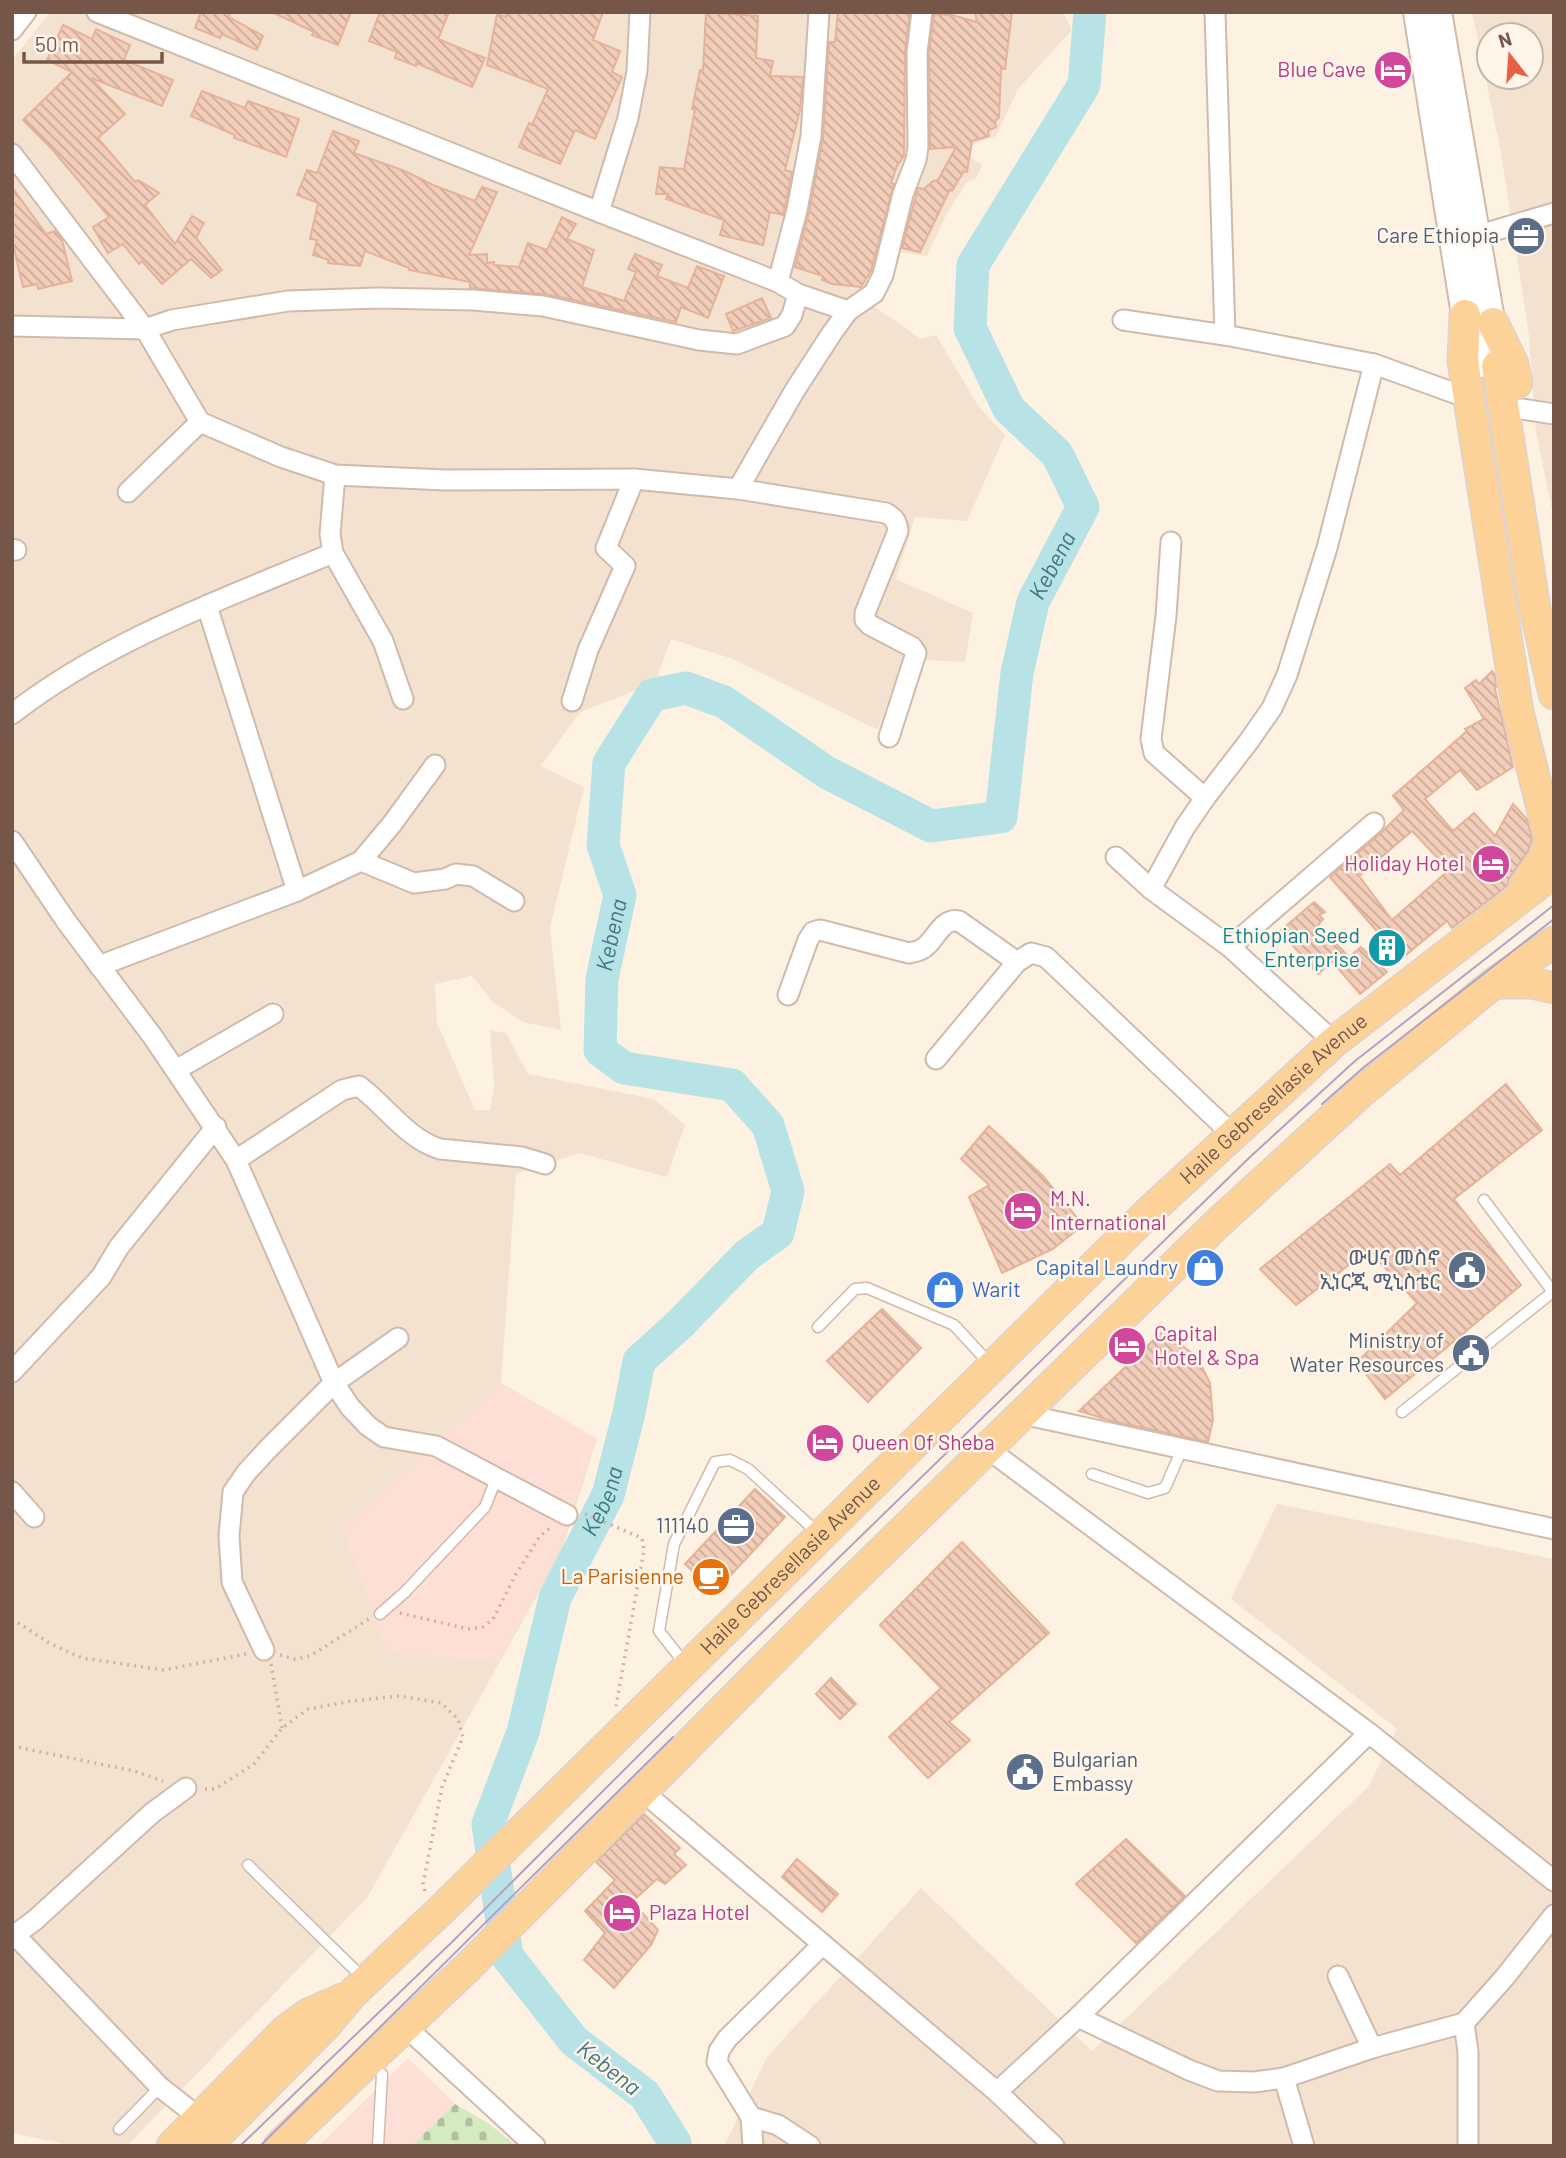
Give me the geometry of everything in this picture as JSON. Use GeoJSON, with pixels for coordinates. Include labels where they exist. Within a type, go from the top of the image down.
{"type":"FeatureCollection","features":[{"type":"Feature","properties":{"kind":"main road"},"geometry":{"type":"LineString","coordinates":[[1417,12],[1554,694]]}},
{"type":"Feature","properties":{"kind":"main road"},"geometry":{"type":"LineString","coordinates":[[1438,12],[1476,236],[1479,319],[1463,361],[1468,398],[1518,712],[1550,840],[1545,859],[1514,901]]}},
{"type":"Feature","properties":{"kind":"main road"},"geometry":{"type":"LineString","coordinates":[[1479,319],[1513,364],[1554,597]]}},
{"type":"Feature","properties":{"kind":"main road"},"geometry":{"type":"LineString","coordinates":[[1488,365],[1497,487],[1534,689],[1554,775]]}},
{"type":"Feature","properties":{"kind":"main road","name":"Haile Gebresellasie Avenue"},"geometry":{"type":"LineString","coordinates":[[172,2146],[203,2132],[325,2026],[359,1988],[521,1832],[620,1731],[822,1536],[1151,1210],[1334,1042],[1554,872]]}},
{"type":"Feature","properties":{"kind":"main road"},"geometry":{"type":"LineString","coordinates":[[279,2146],[469,1966],[641,1790],[1218,1223],[1349,1102],[1494,983],[1554,942]]}},
{"type":"Feature","properties":{"kind":"main road"},"geometry":{"type":"LineString","coordinates":[[1494,983],[1532,983],[1554,988]]}},
{"type":"Feature","properties":{"kind":"main road"},"geometry":{"type":"LineString","coordinates":[[309,2146],[382,2074],[401,2031]]}},
{"type":"Feature","properties":{"kind":"street"},"geometry":{"type":"LineString","coordinates":[[12,30],[26,12]]}},
{"type":"Feature","properties":{"kind":"street"},"geometry":{"type":"LineString","coordinates":[[97,12],[778,282],[798,294],[848,311]]}},
{"type":"Feature","properties":{"kind":"street"},"geometry":{"type":"LineString","coordinates":[[599,212],[628,118],[636,71],[640,12]]}},
{"type":"Feature","properties":{"kind":"street"},"geometry":{"type":"LineString","coordinates":[[778,282],[797,210],[811,136],[819,12]]}},
{"type":"Feature","properties":{"kind":"street"},"geometry":{"type":"LineString","coordinates":[[738,489],[795,390],[848,311],[874,293],[883,275],[903,194],[916,160],[917,52],[922,12]]}},
{"type":"Feature","properties":{"kind":"street"},"geometry":{"type":"LineString","coordinates":[[1215,12],[1225,335]]}},
{"type":"Feature","properties":{"kind":"street"},"geometry":{"type":"LineString","coordinates":[[12,153],[145,329],[200,422],[281,457],[335,475],[445,480],[634,480],[738,489],[886,513],[897,522],[898,531],[865,613],[865,620],[912,647],[916,653],[889,737]]}},
{"type":"Feature","properties":{"kind":"street"},"geometry":{"type":"LineString","coordinates":[[1476,236],[1554,213]]}},
{"type":"Feature","properties":{"kind":"street"},"geometry":{"type":"LineString","coordinates":[[12,326],[145,329],[173,320],[289,301],[378,298],[473,300],[543,306],[699,340],[737,344],[785,326],[792,315],[798,294]]}},
{"type":"Feature","properties":{"kind":"street"},"geometry":{"type":"LineString","coordinates":[[1123,320],[1225,335],[1374,364],[1468,398]]}},
{"type":"Feature","properties":{"kind":"street"},"geometry":{"type":"LineString","coordinates":[[1151,889],[1185,827],[1264,719],[1287,675],[1327,548],[1374,364]]}},
{"type":"Feature","properties":{"kind":"street"},"geometry":{"type":"LineString","coordinates":[[1522,409],[1554,414]]}},
{"type":"Feature","properties":{"kind":"street"},"geometry":{"type":"LineString","coordinates":[[128,492],[200,422]]}},
{"type":"Feature","properties":{"kind":"street"},"geometry":{"type":"LineString","coordinates":[[335,475],[330,534],[333,554],[383,641],[403,699]]}},
{"type":"Feature","properties":{"kind":"street"},"geometry":{"type":"LineString","coordinates":[[572,701],[588,650],[625,566],[606,548],[634,480]]}},
{"type":"Feature","properties":{"kind":"street"},"geometry":{"type":"LineString","coordinates":[[1171,541],[1166,616],[1151,739],[1154,753],[1205,798]]}},
{"type":"Feature","properties":{"kind":"street"},"geometry":{"type":"LineString","coordinates":[[12,714],[74,671],[107,653],[207,606],[333,554]]}},
{"type":"Feature","properties":{"kind":"street"},"geometry":{"type":"LineString","coordinates":[[207,606],[297,891]]}},
{"type":"Feature","properties":{"kind":"street"},"geometry":{"type":"LineString","coordinates":[[99,966],[297,891],[361,861],[435,765]]}},
{"type":"Feature","properties":{"kind":"street"},"geometry":{"type":"LineString","coordinates":[[1230,947],[1374,823]]}},
{"type":"Feature","properties":{"kind":"street"},"geometry":{"type":"LineString","coordinates":[[12,841],[21,872],[99,966],[176,1070],[236,1160],[334,1382],[350,1407],[368,1426],[384,1437],[436,1446],[496,1479],[576,1514]]}},
{"type":"Feature","properties":{"kind":"street"},"geometry":{"type":"LineString","coordinates":[[1116,857],[1151,889],[1230,947],[1334,1042]]}},
{"type":"Feature","properties":{"kind":"street"},"geometry":{"type":"LineString","coordinates":[[361,861],[414,883],[445,879],[456,874],[473,876],[514,901]]}},
{"type":"Feature","properties":{"kind":"street"},"geometry":{"type":"LineString","coordinates":[[788,995],[808,940],[813,932],[820,930],[909,953],[921,950],[947,922],[953,920],[959,921],[1017,962]]}},
{"type":"Feature","properties":{"kind":"street"},"geometry":{"type":"LineString","coordinates":[[936,1059],[1017,962],[1031,953],[1046,957],[1233,1135]]}},
{"type":"Feature","properties":{"kind":"street"},"geometry":{"type":"LineString","coordinates":[[176,1070],[273,1014]]}},
{"type":"Feature","properties":{"kind":"street"},"geometry":{"type":"LineString","coordinates":[[236,1160],[342,1090],[359,1086],[428,1145],[440,1149],[522,1157],[545,1164]]}},
{"type":"Feature","properties":{"kind":"street"},"geometry":{"type":"LineString","coordinates":[[12,1372],[101,1276],[118,1247],[216,1128]]}},
{"type":"Feature","properties":{"kind":"street"},"geometry":{"type":"LineString","coordinates":[[267,1657],[232,1582],[229,1536],[233,1492],[267,1450],[334,1382],[398,1338]]}},
{"type":"Feature","properties":{"kind":"street"},"geometry":{"type":"LineString","coordinates":[[1022,1415],[1554,1529]]}},
{"type":"Feature","properties":{"kind":"street"},"geometry":{"type":"LineString","coordinates":[[988,1449],[1369,1733],[1554,1881]]}},
{"type":"Feature","properties":{"kind":"street"},"geometry":{"type":"LineString","coordinates":[[12,1492],[34,1517]]}},
{"type":"Feature","properties":{"kind":"street"},"geometry":{"type":"LineString","coordinates":[[997,2092],[1078,2017],[1369,1733]]}},
{"type":"Feature","properties":{"kind":"street"},"geometry":{"type":"LineString","coordinates":[[186,1788],[152,1813],[35,1920],[13,1933],[203,2132]]}},
{"type":"Feature","properties":{"kind":"street"},"geometry":{"type":"LineString","coordinates":[[641,1790],[997,2092],[1054,2146]]}},
{"type":"Feature","properties":{"kind":"street"},"geometry":{"type":"LineString","coordinates":[[1078,2017],[1218,2081],[1254,2082],[1284,2078],[1372,2048],[1464,2023],[1554,1915]]}},
{"type":"Feature","properties":{"kind":"street"},"geometry":{"type":"LineString","coordinates":[[754,2146],[751,2117],[717,2062],[719,2051],[727,2039],[822,1945]]}},
{"type":"Feature","properties":{"kind":"street"},"geometry":{"type":"LineString","coordinates":[[1338,1976],[1372,2048]]}},
{"type":"Feature","properties":{"kind":"street"},"geometry":{"type":"LineString","coordinates":[[1464,2023],[1468,2052],[1468,2146]]}},
{"type":"Feature","properties":{"kind":"street"},"geometry":{"type":"LineString","coordinates":[[401,2031],[535,2146]]}},
{"type":"Feature","properties":{"kind":"street"},"geometry":{"type":"LineString","coordinates":[[1284,2078],[1304,2146]]}},
{"type":"Feature","properties":{"kind":"street"},"geometry":{"type":"LineString","coordinates":[[751,2117],[778,2125],[810,2146]]}},
{"type":"Feature","properties":{"kind":"lane"},"geometry":{"type":"LineString","coordinates":[[1402,1412],[1553,1291],[1484,1200]]}},
{"type":"Feature","properties":{"kind":"lane"},"geometry":{"type":"LineString","coordinates":[[818,1327],[855,1289],[867,1288],[954,1325],[992,1366]]}},
{"type":"Feature","properties":{"kind":"lane"},"geometry":{"type":"LineString","coordinates":[[1092,1474],[1148,1493],[1165,1488],[1182,1449]]}},
{"type":"Feature","properties":{"kind":"lane"},"geometry":{"type":"LineString","coordinates":[[687,1666],[659,1631],[674,1544],[715,1462],[730,1460],[748,1469],[822,1536]]}},
{"type":"Feature","properties":{"kind":"lane"},"geometry":{"type":"LineString","coordinates":[[380,1614],[405,1592],[485,1507],[496,1479]]}},
{"type":"Feature","properties":{"kind":"lane"},"geometry":{"type":"LineString","coordinates":[[248,1865],[359,1988]]}},
{"type":"Feature","properties":{"kind":"lane"},"geometry":{"type":"LineString","coordinates":[[378,2146],[382,2074]]}},
{"type":"Feature","properties":{"kind":"lane"},"geometry":{"type":"LineString","coordinates":[[119,2129],[160,2087]]}},
{"type":"Feature","properties":{"kind":"path"},"geometry":{"type":"LineString","coordinates":[[12,1619],[51,1644],[82,1658],[164,1670],[267,1657],[295,1659],[310,1656],[380,1614],[399,1613],[468,1629],[483,1627],[493,1619],[516,1574],[540,1536],[576,1514],[621,1528],[642,1538],[644,1550],[615,1702],[620,1731]]}},
{"type":"Feature","properties":{"kind":"path"},"geometry":{"type":"LineString","coordinates":[[267,1657],[282,1728]]}},
{"type":"Feature","properties":{"kind":"path"},"geometry":{"type":"LineString","coordinates":[[12,1746],[134,1771],[186,1788],[215,1789],[254,1764],[282,1728],[309,1709],[399,1696],[441,1703],[458,1719],[463,1737],[442,1787],[423,1884],[436,1915]]}},
{"type":"Feature","properties":{"kind":"shaded area"},"geometry":{"type":"Polygon","coordinates":[[[50,12],[1063,12],[1072,30],[1018,89],[996,136],[967,147],[968,156],[982,165],[977,177],[967,182],[947,213],[927,256],[893,251],[875,307],[921,339],[936,335],[979,407],[1005,435],[967,521],[915,517],[896,579],[973,613],[965,662],[903,659],[878,730],[733,659],[671,639],[655,683],[580,712],[541,766],[584,787],[550,928],[561,1030],[523,1022],[494,1003],[472,976],[435,984],[437,1023],[475,1110],[490,1110],[494,1085],[490,1030],[506,1033],[528,1074],[654,1099],[685,1125],[667,1177],[579,1153],[516,1174],[501,1383],[597,1439],[561,1553],[367,1898],[127,2146],[74,2146],[12,2133],[12,60],[50,12]]]}},
{"type":"Feature","properties":{"kind":"shaded area"},"geometry":{"type":"Polygon","coordinates":[[[1472,12],[1554,12],[1554,520],[1536,432],[1529,336],[1501,153],[1488,91],[1545,91],[1545,21],[1475,21],[1475,27],[1472,12]]]}},
{"type":"Feature","properties":{"kind":"shaded area"},"geometry":{"type":"Polygon","coordinates":[[[501,1383],[597,1439],[558,1551],[498,1662],[387,1652],[343,1530],[501,1383]]]}},
{"type":"Feature","properties":{"kind":"shaded area"},"geometry":{"type":"Polygon","coordinates":[[[1277,1504],[1554,1559],[1554,2146],[724,2146],[767,2057],[921,1888],[1092,2051],[1368,1787],[1397,1729],[1231,1599],[1277,1504]]]}},
{"type":"Feature","properties":{"kind":"shaded area"},"geometry":{"type":"Polygon","coordinates":[[[408,2058],[455,2104],[411,2146],[319,2146],[408,2058]]]}},
{"type":"Feature","properties":{"kind":"green space"},"geometry":{"type":"Polygon","coordinates":[[[455,2104],[488,2123],[516,2146],[411,2146],[455,2104]]]}},
{"type":"Feature","properties":{"kind":"building"},"geometry":{"type":"Polygon","coordinates":[[[201,12],[230,12],[229,17],[263,36],[257,50],[222,34],[220,38],[195,28],[201,12]]]}},
{"type":"Feature","properties":{"kind":"building"},"geometry":{"type":"Polygon","coordinates":[[[272,12],[351,12],[338,45],[312,35],[314,32],[272,12]]]}},
{"type":"Feature","properties":{"kind":"building"},"geometry":{"type":"Polygon","coordinates":[[[380,12],[449,12],[438,39],[485,58],[472,87],[416,63],[416,66],[395,58],[397,52],[369,41],[380,12]]]}},
{"type":"Feature","properties":{"kind":"building"},"geometry":{"type":"Polygon","coordinates":[[[506,12],[603,12],[593,40],[620,51],[612,72],[622,77],[595,139],[575,130],[560,164],[519,147],[548,89],[487,65],[497,14],[506,17],[506,12]]]}},
{"type":"Feature","properties":{"kind":"building"},"geometry":{"type":"Polygon","coordinates":[[[706,12],[758,16],[756,58],[773,61],[770,76],[803,77],[800,110],[785,170],[792,172],[785,207],[783,215],[770,212],[763,245],[720,235],[724,220],[666,199],[668,194],[656,194],[660,167],[684,169],[695,109],[692,109],[700,70],[703,70],[706,12]]]}},
{"type":"Feature","properties":{"kind":"building"},"geometry":{"type":"Polygon","coordinates":[[[838,12],[910,12],[905,52],[904,156],[891,183],[894,184],[871,271],[861,287],[832,284],[822,280],[823,276],[795,267],[823,138],[829,42],[835,42],[838,12]]]}},
{"type":"Feature","properties":{"kind":"building"},"geometry":{"type":"Polygon","coordinates":[[[975,12],[1012,12],[1005,69],[1001,69],[999,118],[995,121],[996,127],[988,131],[989,136],[972,141],[967,172],[964,171],[952,191],[950,189],[920,252],[902,248],[918,188],[924,189],[938,180],[956,147],[930,149],[929,53],[934,14],[952,15],[977,22],[975,12]]]}},
{"type":"Feature","properties":{"kind":"building"},"geometry":{"type":"Polygon","coordinates":[[[63,25],[92,39],[96,29],[130,45],[124,60],[173,80],[162,106],[91,78],[125,114],[98,138],[135,182],[138,180],[159,193],[145,205],[175,244],[192,216],[204,223],[196,238],[222,270],[211,278],[191,259],[162,284],[142,261],[139,264],[123,244],[108,253],[93,227],[109,217],[52,149],[23,120],[72,72],[47,60],[63,25]]]}},
{"type":"Feature","properties":{"kind":"building"},"geometry":{"type":"Polygon","coordinates":[[[202,91],[245,108],[248,101],[299,119],[286,157],[234,138],[235,135],[191,116],[202,91]]]}},
{"type":"Feature","properties":{"kind":"building"},"geometry":{"type":"Polygon","coordinates":[[[333,131],[359,141],[354,153],[475,201],[482,187],[497,192],[469,255],[487,254],[487,263],[519,267],[528,243],[547,250],[562,217],[576,224],[567,239],[594,250],[582,287],[624,301],[636,272],[628,269],[635,254],[662,265],[657,276],[688,288],[697,266],[724,276],[708,318],[681,307],[676,322],[545,294],[470,288],[470,282],[409,270],[365,251],[360,266],[328,263],[329,260],[313,255],[317,240],[310,239],[318,203],[297,195],[307,170],[317,173],[333,131]]]}},
{"type":"Feature","properties":{"kind":"building"},"geometry":{"type":"Polygon","coordinates":[[[12,187],[46,234],[55,231],[62,240],[72,281],[38,289],[37,284],[23,287],[12,240],[12,187]]]}},
{"type":"Feature","properties":{"kind":"building"},"geometry":{"type":"Polygon","coordinates":[[[762,298],[771,318],[733,331],[726,314],[762,298]]]}},
{"type":"Feature","properties":{"kind":"building"},"geometry":{"type":"Polygon","coordinates":[[[1492,671],[1513,767],[1477,790],[1460,770],[1425,799],[1453,831],[1474,813],[1495,836],[1513,804],[1527,819],[1532,839],[1528,851],[1507,886],[1452,928],[1447,921],[1401,959],[1330,877],[1404,810],[1393,796],[1467,731],[1465,729],[1484,719],[1465,688],[1476,680],[1479,684],[1492,671]],[[1412,831],[1359,876],[1392,920],[1449,870],[1412,831]]]}},
{"type":"Feature","properties":{"kind":"building"},"geometry":{"type":"Polygon","coordinates":[[[1314,902],[1325,912],[1319,915],[1323,919],[1318,925],[1349,957],[1361,947],[1387,972],[1360,994],[1332,961],[1318,974],[1280,931],[1314,902]]]}},
{"type":"Feature","properties":{"kind":"building"},"geometry":{"type":"Polygon","coordinates":[[[1506,1084],[1542,1130],[1454,1199],[1521,1285],[1385,1399],[1357,1362],[1417,1303],[1369,1250],[1296,1305],[1260,1269],[1390,1164],[1400,1175],[1506,1084]]]}},
{"type":"Feature","properties":{"kind":"building","name":"M.N. International"},"geometry":{"type":"Polygon","coordinates":[[[989,1126],[1043,1176],[1083,1225],[1053,1249],[1002,1273],[969,1197],[989,1185],[961,1159],[989,1126]]]}},
{"type":"Feature","properties":{"kind":"building"},"geometry":{"type":"Polygon","coordinates":[[[882,1309],[921,1348],[868,1402],[827,1361],[882,1309]]]}},
{"type":"Feature","properties":{"kind":"building"},"geometry":{"type":"Polygon","coordinates":[[[1163,1331],[1197,1357],[1210,1383],[1213,1420],[1208,1442],[1079,1411],[1163,1331]]]}},
{"type":"Feature","properties":{"kind":"building"},"geometry":{"type":"Polygon","coordinates":[[[755,1489],[785,1517],[715,1592],[685,1564],[755,1489]]]}},
{"type":"Feature","properties":{"kind":"building"},"geometry":{"type":"Polygon","coordinates":[[[962,1542],[1049,1633],[949,1722],[970,1740],[928,1778],[889,1737],[941,1688],[880,1625],[962,1542]]]}},
{"type":"Feature","properties":{"kind":"building"},"geometry":{"type":"Polygon","coordinates":[[[831,1678],[856,1704],[840,1719],[816,1694],[831,1678]]]}},
{"type":"Feature","properties":{"kind":"building"},"geometry":{"type":"Polygon","coordinates":[[[644,1814],[680,1848],[674,1854],[686,1865],[665,1884],[657,1879],[632,1902],[658,1930],[651,1945],[614,1988],[584,1960],[605,1933],[585,1911],[615,1880],[596,1862],[644,1814]]]}},
{"type":"Feature","properties":{"kind":"building"},"geometry":{"type":"Polygon","coordinates":[[[1126,1839],[1185,1896],[1136,1943],[1076,1884],[1126,1839]]]}},
{"type":"Feature","properties":{"kind":"building"},"geometry":{"type":"Polygon","coordinates":[[[797,1859],[838,1894],[822,1912],[782,1877],[797,1859]]]}},
{"type":"Feature","properties":{"kind":"waterway","name":"Kebena"},"geometry":{"type":"LineString","coordinates":[[674,2146],[675,2143],[645,2095],[574,2041],[507,1956],[488,1824],[523,1732],[555,1598],[608,1495],[639,1361],[680,1324],[747,1255],[778,1233],[788,1191],[768,1125],[732,1085],[624,1068],[600,1050],[602,979],[620,895],[603,845],[609,763],[652,695],[686,688],[724,702],[826,772],[931,826],[1001,817],[1017,673],[1033,602],[1083,507],[1057,454],[1009,409],[970,328],[973,265],[1084,85],[1090,12]]}},
{"type":"Feature","properties":{"kind":"tram line"},"geometry":{"type":"LineString","coordinates":[[240,2146],[452,1942],[741,1653],[1250,1157],[1355,1061],[1554,905]]}},
{"type":"Feature","properties":{"kind":"tram line"},"geometry":{"type":"LineString","coordinates":[[1322,1104],[1364,1067],[1554,919]]}},
{"type":"Feature","properties":{"kind":"tram line"},"geometry":{"type":"LineString","coordinates":[[260,2146],[673,1737]]}},
{"type":"Feature","properties":{"kind":"place","name":"Blue Cave"},"geometry":{"type":"Point","coordinates":[1393,70]}},
{"type":"Feature","properties":{"kind":"place","name":"Care Ethiopia"},"geometry":{"type":"Point","coordinates":[1526,236]}},
{"type":"Feature","properties":{"kind":"place","name":"Holiday Hotel"},"geometry":{"type":"Point","coordinates":[1491,864]}},
{"type":"Feature","properties":{"kind":"place","name":"Ethiopian Seed Enterprise"},"geometry":{"type":"Point","coordinates":[1387,948]}},
{"type":"Feature","properties":{"kind":"place","name":"M.N. International"},"geometry":{"type":"Point","coordinates":[1023,1211]}},
{"type":"Feature","properties":{"kind":"place","name":"Capital Laundry"},"geometry":{"type":"Point","coordinates":[1205,1268]}},
{"type":"Feature","properties":{"kind":"place","name":"ውሀና መስኖ ኢነርጂ ሚኒስቴር"},"geometry":{"type":"Point","coordinates":[1467,1270]}},
{"type":"Feature","properties":{"kind":"place","name":"Warit"},"geometry":{"type":"Point","coordinates":[945,1290]}},
{"type":"Feature","properties":{"kind":"place","name":"Capital Hotel & Spa"},"geometry":{"type":"Point","coordinates":[1127,1346]}},
{"type":"Feature","properties":{"kind":"place","name":"Ministry of Water Resources"},"geometry":{"type":"Point","coordinates":[1471,1353]}},
{"type":"Feature","properties":{"kind":"place","name":"Queen Of Sheba"},"geometry":{"type":"Point","coordinates":[825,1443]}},
{"type":"Feature","properties":{"kind":"place","name":"111140"},"geometry":{"type":"Point","coordinates":[736,1526]}},
{"type":"Feature","properties":{"kind":"place","name":"La Parisienne"},"geometry":{"type":"Point","coordinates":[711,1577]}},
{"type":"Feature","properties":{"kind":"place","name":"Bulgarian Embassy"},"geometry":{"type":"Point","coordinates":[1025,1772]}},
{"type":"Feature","properties":{"kind":"place","name":"Plaza Hotel"},"geometry":{"type":"Point","coordinates":[622,1913]}}]}
